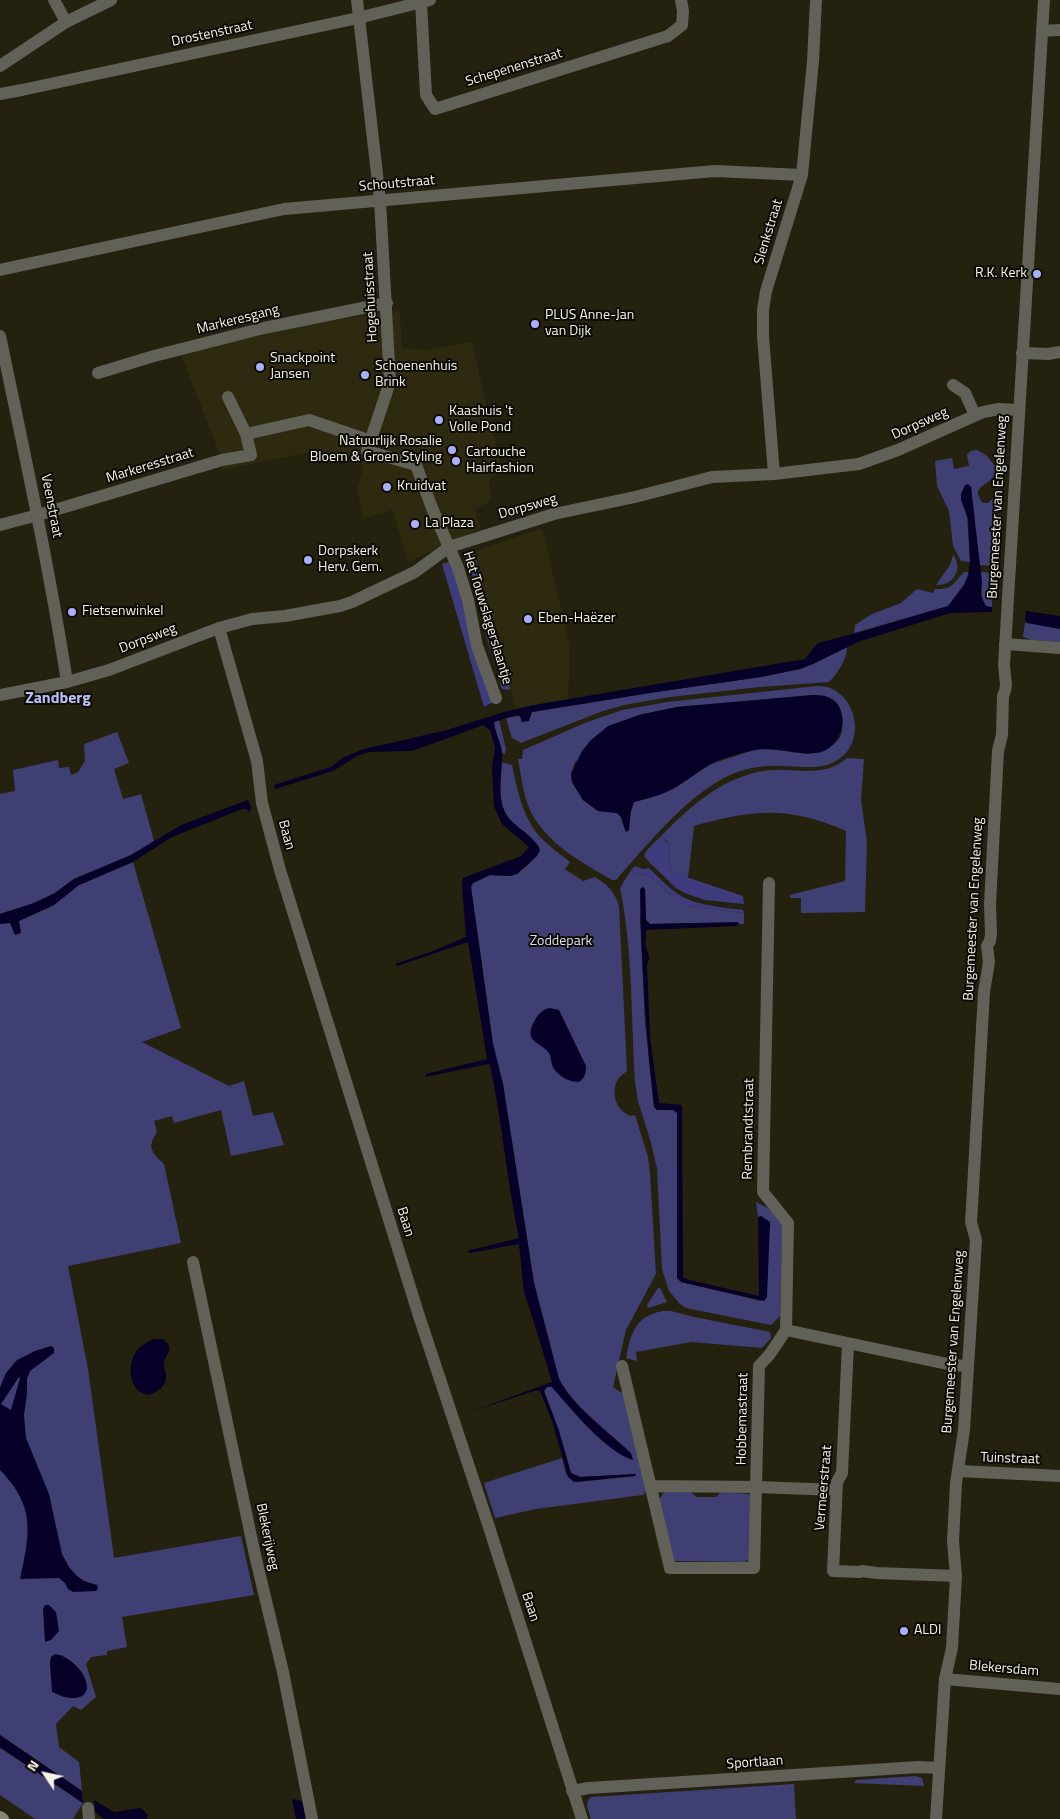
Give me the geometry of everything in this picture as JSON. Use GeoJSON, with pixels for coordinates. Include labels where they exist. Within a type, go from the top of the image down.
{"type":"FeatureCollection","features":[{"type":"Feature","properties":{"kind":"street"},"geometry":{"type":"LineString","coordinates":[[54,0],[66,22]]}},
{"type":"Feature","properties":{"kind":"street"},"geometry":{"type":"LineString","coordinates":[[0,66],[66,22],[112,0]]}},
{"type":"Feature","properties":{"kind":"street","name":"Hogehuisstraat"},"geometry":{"type":"LineString","coordinates":[[357,0],[380,200],[390,382],[371,441]]}},
{"type":"Feature","properties":{"kind":"street","name":"Schepenenstraat"},"geometry":{"type":"LineString","coordinates":[[426,1],[426,95],[434,109],[668,36],[682,25],[683,11],[681,0]]}},
{"type":"Feature","properties":{"kind":"street","name":"Slenkstraat"},"geometry":{"type":"LineString","coordinates":[[774,474],[763,336],[763,310],[766,291],[802,175],[813,60],[816,0]]}},
{"type":"Feature","properties":{"kind":"street","name":"Burgemeester van Engelenweg"},"geometry":{"type":"LineString","coordinates":[[936,1819],[944,1679],[952,1648],[956,1576],[952,1541],[956,1483],[964,1435],[976,1240],[971,1222],[984,992],[989,962],[987,946],[990,941],[990,904],[998,751],[1002,735],[1002,696],[1006,685],[1004,665],[1005,644],[1044,0]]}},
{"type":"Feature","properties":{"kind":"street","name":"Drostenstraat"},"geometry":{"type":"LineString","coordinates":[[0,94],[358,18],[426,1]]}},
{"type":"Feature","properties":{"kind":"street"},"geometry":{"type":"LineString","coordinates":[[1042,31],[1060,30]]}},
{"type":"Feature","properties":{"kind":"street","name":"Schoutstraat"},"geometry":{"type":"LineString","coordinates":[[0,270],[284,209],[715,171],[802,175]]}},
{"type":"Feature","properties":{"kind":"street","name":"Markeresgang"},"geometry":{"type":"LineString","coordinates":[[98,373],[154,356],[264,328],[387,303]]}},
{"type":"Feature","properties":{"kind":"street","name":"Veenstraat"},"geometry":{"type":"LineString","coordinates":[[0,336],[38,515],[56,609],[67,682]]}},
{"type":"Feature","properties":{"kind":"street"},"geometry":{"type":"LineString","coordinates":[[1022,353],[1048,354],[1060,352]]}},
{"type":"Feature","properties":{"kind":"street"},"geometry":{"type":"LineString","coordinates":[[953,385],[965,393],[975,415]]}},
{"type":"Feature","properties":{"kind":"street"},"geometry":{"type":"LineString","coordinates":[[228,398],[246,434],[309,420],[371,441],[367,451],[416,465],[449,547]]}},
{"type":"Feature","properties":{"kind":"street","name":"Dorpsweg"},"geometry":{"type":"LineString","coordinates":[[0,695],[67,682],[109,670],[219,628],[252,619],[318,610],[352,602],[415,572],[449,547],[554,514],[635,497],[712,477],[774,474],[859,464],[913,444],[975,415],[993,409],[1019,410]]}},
{"type":"Feature","properties":{"kind":"street","name":"Markeresstraat"},"geometry":{"type":"LineString","coordinates":[[38,515],[222,460],[250,455],[246,434]]}},
{"type":"Feature","properties":{"kind":"street"},"geometry":{"type":"LineString","coordinates":[[0,525],[38,515]]}},
{"type":"Feature","properties":{"kind":"street","name":"Het Touwslagerslaantje"},"geometry":{"type":"LineString","coordinates":[[449,547],[464,583],[477,646],[496,698]]}},
{"type":"Feature","properties":{"kind":"street","name":"Baan"},"geometry":{"type":"LineString","coordinates":[[219,628],[257,760],[262,803],[280,870],[419,1316],[582,1819]]}},
{"type":"Feature","properties":{"kind":"street"},"geometry":{"type":"LineString","coordinates":[[1005,644],[1060,648]]}},
{"type":"Feature","properties":{"kind":"street","name":"Rembrandtstraat"},"geometry":{"type":"LineString","coordinates":[[769,883],[763,1192],[788,1223],[786,1330]]}},
{"type":"Feature","properties":{"kind":"street","name":"Blekerijweg"},"geometry":{"type":"LineString","coordinates":[[193,1262],[255,1555],[283,1672],[312,1819]]}},
{"type":"Feature","properties":{"kind":"street"},"geometry":{"type":"LineString","coordinates":[[786,1330],[952,1365],[968,1366]]}},
{"type":"Feature","properties":{"kind":"street","name":"Hobbemastraat"},"geometry":{"type":"LineString","coordinates":[[622,1366],[670,1568],[754,1568],[759,1366],[770,1354],[786,1330]]}},
{"type":"Feature","properties":{"kind":"street","name":"Vermeerstraat"},"geometry":{"type":"LineString","coordinates":[[848,1344],[842,1473],[837,1482],[836,1490],[833,1571],[956,1576]]}},
{"type":"Feature","properties":{"kind":"street","name":"Tuinstraat"},"geometry":{"type":"LineString","coordinates":[[959,1472],[1060,1476]]}},
{"type":"Feature","properties":{"kind":"street"},"geometry":{"type":"LineString","coordinates":[[652,1486],[836,1490]]}},
{"type":"Feature","properties":{"kind":"street","name":"Blekersdam"},"geometry":{"type":"LineString","coordinates":[[944,1679],[1060,1689]]}},
{"type":"Feature","properties":{"kind":"street","name":"Sportlaan"},"geometry":{"type":"LineString","coordinates":[[572,1791],[919,1767],[939,1768]]}},
{"type":"Feature","properties":{"kind":"shaded area"},"geometry":{"type":"Polygon","coordinates":[[[400,310],[402,348],[428,350],[472,342],[502,473],[489,479],[491,501],[474,509],[481,528],[408,562],[393,510],[364,518],[357,490],[364,466],[315,451],[223,470],[221,458],[181,354],[304,325],[400,310]]]}},
{"type":"Feature","properties":{"kind":"shaded area"},"geometry":{"type":"Polygon","coordinates":[[[968,484],[971,487],[982,582],[981,597],[986,606],[992,607],[992,612],[950,613],[858,642],[800,669],[761,677],[532,712],[529,721],[522,722],[520,716],[516,715],[494,722],[502,752],[500,786],[504,810],[512,821],[534,840],[540,850],[537,856],[517,874],[510,876],[490,875],[473,883],[471,887],[493,1044],[503,1084],[534,1283],[559,1379],[582,1409],[631,1453],[633,1460],[612,1449],[552,1387],[547,1387],[544,1391],[559,1431],[571,1473],[580,1477],[636,1474],[635,1476],[574,1482],[568,1477],[552,1421],[540,1391],[537,1390],[470,1412],[552,1382],[524,1292],[519,1244],[470,1253],[467,1251],[519,1238],[490,1065],[425,1077],[426,1074],[487,1059],[468,942],[397,966],[395,964],[466,937],[463,878],[521,856],[529,847],[502,824],[494,806],[492,768],[495,747],[490,730],[483,725],[411,751],[369,752],[357,756],[333,771],[275,789],[274,785],[331,767],[344,757],[364,749],[447,730],[504,712],[534,705],[805,659],[817,644],[822,642],[948,606],[964,585],[968,576],[970,562],[968,519],[961,500],[961,494],[965,485],[968,484]]]}},
{"type":"Feature","properties":{"kind":"shaded area","name":"Eben-Haëzer"},"geometry":{"type":"Polygon","coordinates":[[[542,528],[570,647],[568,699],[516,710],[474,552],[542,528]]]}},
{"type":"Feature","properties":{"kind":"shaded area"},"geometry":{"type":"Polygon","coordinates":[[[474,552],[510,689],[506,690],[501,688],[500,678],[487,639],[475,583],[465,556],[474,552]]]}},
{"type":"Feature","properties":{"kind":"shaded area"},"geometry":{"type":"Polygon","coordinates":[[[452,561],[493,702],[484,707],[442,564],[452,561]]]}},
{"type":"Feature","properties":{"kind":"shaded area"},"geometry":{"type":"Polygon","coordinates":[[[1026,611],[1060,616],[1060,629],[1025,622],[1026,611]]]}},
{"type":"Feature","properties":{"kind":"shaded area"},"geometry":{"type":"Polygon","coordinates":[[[813,695],[825,696],[833,700],[839,706],[842,713],[841,730],[833,745],[826,750],[810,754],[764,749],[727,757],[702,769],[671,790],[634,802],[631,810],[629,830],[626,832],[621,817],[617,813],[598,811],[583,800],[572,782],[571,774],[582,751],[591,740],[608,726],[639,715],[677,707],[813,695]]]}},
{"type":"Feature","properties":{"kind":"shaded area"},"geometry":{"type":"Polygon","coordinates":[[[248,800],[251,808],[249,812],[246,809],[242,809],[172,837],[133,862],[79,885],[54,905],[19,921],[21,933],[15,935],[10,923],[0,924],[0,914],[34,903],[55,893],[74,879],[131,855],[181,825],[248,800]]]}},
{"type":"Feature","properties":{"kind":"shaded area"},"geometry":{"type":"Polygon","coordinates":[[[661,836],[668,843],[671,872],[743,896],[744,904],[705,900],[676,888],[644,856],[647,850],[661,836]]]}},
{"type":"Feature","properties":{"kind":"shaded area"},"geometry":{"type":"Polygon","coordinates":[[[635,866],[643,869],[649,868],[682,897],[708,905],[743,910],[744,913],[689,906],[677,900],[651,877],[631,870],[635,866]]]}},
{"type":"Feature","properties":{"kind":"shaded area"},"geometry":{"type":"Polygon","coordinates":[[[643,887],[645,889],[646,920],[650,924],[738,922],[739,924],[736,926],[646,930],[646,946],[649,957],[647,964],[650,1037],[659,1103],[682,1105],[683,1277],[759,1296],[758,1217],[761,1216],[770,1222],[767,1297],[764,1301],[681,1282],[677,1278],[677,1113],[673,1110],[657,1110],[654,1107],[643,971],[640,889],[643,887]]]}},
{"type":"Feature","properties":{"kind":"shaded area"},"geometry":{"type":"Polygon","coordinates":[[[550,1008],[559,1010],[586,1066],[585,1075],[579,1082],[568,1080],[561,1076],[553,1067],[547,1050],[535,1041],[530,1034],[531,1028],[539,1014],[550,1008]]]}},
{"type":"Feature","properties":{"kind":"shaded area"},"geometry":{"type":"Polygon","coordinates":[[[153,1339],[163,1339],[168,1344],[169,1352],[164,1365],[165,1382],[159,1390],[149,1395],[140,1392],[134,1386],[131,1368],[136,1351],[153,1339]]]}},
{"type":"Feature","properties":{"kind":"shaded area"},"geometry":{"type":"Polygon","coordinates":[[[51,1346],[54,1348],[54,1353],[30,1371],[27,1379],[24,1415],[26,1438],[49,1494],[62,1554],[69,1567],[77,1576],[84,1581],[97,1585],[98,1589],[96,1591],[73,1592],[59,1578],[20,1579],[28,1534],[27,1521],[20,1496],[12,1483],[0,1470],[0,1387],[6,1373],[17,1360],[51,1346]],[[20,1378],[1,1404],[11,1410],[20,1378]]]}},
{"type":"Feature","properties":{"kind":"shaded area"},"geometry":{"type":"Polygon","coordinates":[[[45,1605],[49,1605],[56,1612],[59,1631],[51,1640],[45,1642],[43,1609],[45,1605]]]}},
{"type":"Feature","properties":{"kind":"shaded area"},"geometry":{"type":"Polygon","coordinates":[[[55,1654],[73,1663],[85,1678],[86,1693],[81,1697],[68,1698],[52,1692],[50,1663],[51,1657],[55,1654]]]}},
{"type":"Feature","properties":{"kind":"shaded area"},"geometry":{"type":"Polygon","coordinates":[[[0,1735],[82,1791],[83,1803],[0,1747],[0,1735]]]}},
{"type":"Feature","properties":{"kind":"shaded area"},"geometry":{"type":"Polygon","coordinates":[[[292,1799],[302,1801],[306,1819],[296,1819],[292,1799]]]}},
{"type":"Feature","properties":{"kind":"shaded area"},"geometry":{"type":"Polygon","coordinates":[[[94,1800],[114,1812],[141,1808],[148,1815],[147,1819],[104,1819],[95,1812],[94,1800]]]}},
{"type":"Feature","properties":{"kind":"green space"},"geometry":{"type":"Polygon","coordinates":[[[977,450],[986,455],[996,467],[994,476],[981,487],[978,493],[983,503],[997,499],[993,566],[979,565],[971,487],[967,513],[970,562],[961,561],[953,546],[949,511],[937,486],[935,461],[952,458],[954,469],[969,466],[967,455],[971,451],[977,450]]]}},
{"type":"Feature","properties":{"kind":"green space"},"geometry":{"type":"Polygon","coordinates":[[[953,555],[957,566],[955,576],[947,583],[936,585],[950,565],[953,555]]]}},
{"type":"Feature","properties":{"kind":"green space"},"geometry":{"type":"Polygon","coordinates":[[[964,572],[969,572],[964,585],[948,606],[854,633],[855,625],[872,614],[901,603],[917,589],[933,593],[935,589],[946,588],[952,585],[964,572]]]}},
{"type":"Feature","properties":{"kind":"green space"},"geometry":{"type":"Polygon","coordinates":[[[980,572],[993,573],[992,607],[986,607],[984,602],[980,572]]]}},
{"type":"Feature","properties":{"kind":"green space"},"geometry":{"type":"Polygon","coordinates":[[[1025,622],[1060,629],[1060,642],[1031,640],[1023,637],[1025,622]]]}},
{"type":"Feature","properties":{"kind":"green space"},"geometry":{"type":"Polygon","coordinates":[[[847,647],[841,666],[829,682],[760,687],[670,697],[624,705],[603,711],[521,743],[512,738],[506,718],[520,716],[522,722],[532,712],[761,677],[800,669],[847,647]]]}},
{"type":"Feature","properties":{"kind":"green space"},"geometry":{"type":"Polygon","coordinates":[[[817,686],[829,688],[839,693],[847,702],[855,724],[854,736],[850,747],[843,756],[829,764],[814,767],[776,766],[750,768],[722,779],[705,790],[672,818],[616,880],[612,880],[565,850],[544,831],[529,808],[518,759],[522,759],[523,750],[585,723],[622,710],[667,702],[817,686]],[[813,695],[677,707],[639,715],[575,762],[571,774],[572,782],[583,800],[598,811],[617,813],[621,817],[625,831],[634,802],[650,798],[678,786],[711,764],[757,749],[785,750],[809,754],[833,745],[839,739],[842,732],[843,719],[813,695]]]}},
{"type":"Feature","properties":{"kind":"green space"},"geometry":{"type":"Polygon","coordinates":[[[499,720],[506,749],[505,754],[502,753],[494,726],[495,721],[499,720]]]}},
{"type":"Feature","properties":{"kind":"green space"},"geometry":{"type":"Polygon","coordinates":[[[117,732],[129,763],[114,769],[123,799],[141,794],[154,841],[131,855],[74,879],[55,893],[34,903],[0,914],[0,794],[15,791],[13,770],[58,760],[59,768],[69,767],[71,775],[78,772],[85,761],[84,744],[117,732]]]}},
{"type":"Feature","properties":{"kind":"green space"},"geometry":{"type":"Polygon","coordinates":[[[847,758],[864,759],[861,800],[867,842],[865,912],[801,913],[801,898],[790,898],[790,895],[845,881],[846,831],[806,817],[771,813],[753,814],[715,820],[694,826],[688,878],[671,872],[668,842],[661,836],[689,809],[710,793],[732,781],[754,773],[775,770],[802,771],[826,769],[847,758]]]}},
{"type":"Feature","properties":{"kind":"green space","name":"Zoddepark"},"geometry":{"type":"Polygon","coordinates":[[[501,762],[512,765],[516,784],[529,821],[540,837],[570,862],[565,869],[583,881],[595,877],[613,893],[619,906],[627,1071],[618,1079],[615,1096],[618,1106],[626,1114],[635,1115],[648,1157],[656,1274],[626,1330],[613,1387],[625,1395],[646,1491],[643,1495],[536,1509],[495,1518],[484,1483],[562,1458],[566,1474],[578,1482],[635,1476],[636,1474],[580,1477],[571,1473],[559,1431],[544,1391],[547,1387],[552,1387],[605,1443],[609,1434],[575,1401],[559,1379],[534,1283],[503,1084],[493,1044],[471,887],[473,883],[490,875],[510,876],[517,874],[528,865],[540,850],[538,845],[512,822],[505,813],[501,799],[501,762]]]}},
{"type":"Feature","properties":{"kind":"green space"},"geometry":{"type":"Polygon","coordinates":[[[133,862],[181,1028],[142,1042],[229,1086],[244,1081],[253,1116],[273,1112],[284,1145],[231,1156],[221,1110],[174,1123],[172,1116],[154,1121],[157,1132],[151,1146],[153,1153],[164,1164],[181,1243],[68,1266],[88,1369],[114,1558],[241,1536],[254,1595],[122,1617],[127,1647],[107,1651],[107,1655],[91,1657],[86,1664],[96,1697],[81,1710],[73,1706],[56,1724],[59,1747],[79,1762],[82,1791],[0,1735],[0,924],[10,923],[21,933],[19,921],[54,905],[79,885],[133,862]],[[61,1655],[51,1657],[53,1692],[63,1697],[86,1692],[87,1686],[84,1675],[76,1666],[61,1655]]]}},
{"type":"Feature","properties":{"kind":"green space"},"geometry":{"type":"Polygon","coordinates":[[[631,870],[651,877],[670,894],[689,906],[744,913],[744,924],[650,924],[646,920],[645,889],[640,918],[645,1023],[654,1107],[657,1110],[673,1110],[677,1113],[677,1278],[681,1282],[761,1301],[770,1223],[761,1216],[758,1217],[756,1202],[768,1208],[782,1224],[780,1316],[771,1325],[686,1308],[669,1291],[662,1269],[657,1169],[638,1101],[635,1082],[629,960],[620,888],[631,870]]]}},
{"type":"Feature","properties":{"kind":"green space"},"geometry":{"type":"Polygon","coordinates":[[[658,1288],[660,1288],[667,1302],[648,1308],[647,1305],[658,1288]]]}},
{"type":"Feature","properties":{"kind":"green space"},"geometry":{"type":"Polygon","coordinates":[[[671,1311],[770,1332],[771,1338],[762,1348],[691,1342],[636,1352],[637,1361],[626,1358],[633,1333],[640,1321],[654,1313],[671,1311]]]}},
{"type":"Feature","properties":{"kind":"green space"},"geometry":{"type":"Polygon","coordinates":[[[690,1491],[696,1497],[716,1497],[721,1492],[749,1494],[748,1560],[745,1562],[674,1561],[659,1500],[664,1492],[690,1491]]]}},
{"type":"Feature","properties":{"kind":"green space"},"geometry":{"type":"Polygon","coordinates":[[[0,1748],[83,1803],[73,1819],[35,1819],[0,1795],[0,1748]]]}},
{"type":"Feature","properties":{"kind":"green space"},"geometry":{"type":"Polygon","coordinates":[[[915,1776],[922,1778],[924,1786],[854,1783],[856,1780],[915,1776]]]}},
{"type":"Feature","properties":{"kind":"green space"},"geometry":{"type":"Polygon","coordinates":[[[794,1784],[796,1819],[591,1819],[588,1807],[591,1797],[794,1784]]]}},
{"type":"Feature","properties":{"kind":"place","name":"R.K. Kerk"},"geometry":{"type":"Point","coordinates":[1037,274]}},
{"type":"Feature","properties":{"kind":"place","name":"PLUS Anne-Jan van Dijk"},"geometry":{"type":"Point","coordinates":[535,324]}},
{"type":"Feature","properties":{"kind":"place","name":"Snackpoint Jansen"},"geometry":{"type":"Point","coordinates":[260,367]}},
{"type":"Feature","properties":{"kind":"place","name":"Schoenenhuis Brink"},"geometry":{"type":"Point","coordinates":[365,375]}},
{"type":"Feature","properties":{"kind":"place","name":"Kaashuis 't Volle Pond"},"geometry":{"type":"Point","coordinates":[439,420]}},
{"type":"Feature","properties":{"kind":"place","name":"Natuurlijk Rosalie Bloem & Groen Styling"},"geometry":{"type":"Point","coordinates":[452,450]}},
{"type":"Feature","properties":{"kind":"place","name":"Cartouche Hairfashion"},"geometry":{"type":"Point","coordinates":[456,461]}},
{"type":"Feature","properties":{"kind":"place","name":"Kruidvat"},"geometry":{"type":"Point","coordinates":[387,487]}},
{"type":"Feature","properties":{"kind":"place","name":"La Plaza"},"geometry":{"type":"Point","coordinates":[415,524]}},
{"type":"Feature","properties":{"kind":"place","name":"Dorpskerk Herv. Gem."},"geometry":{"type":"Point","coordinates":[308,560]}},
{"type":"Feature","properties":{"kind":"place","name":"Fietsenwinkel"},"geometry":{"type":"Point","coordinates":[72,612]}},
{"type":"Feature","properties":{"kind":"place","name":"Eben-Haëzer"},"geometry":{"type":"Point","coordinates":[528,619]}},
{"type":"Feature","properties":{"kind":"place","name":"ALDI"},"geometry":{"type":"Point","coordinates":[904,1631]}},
{"type":"Feature","properties":{"kind":"district","name":"Zandberg"},"geometry":{"type":"Point","coordinates":[58,699]}}]}
